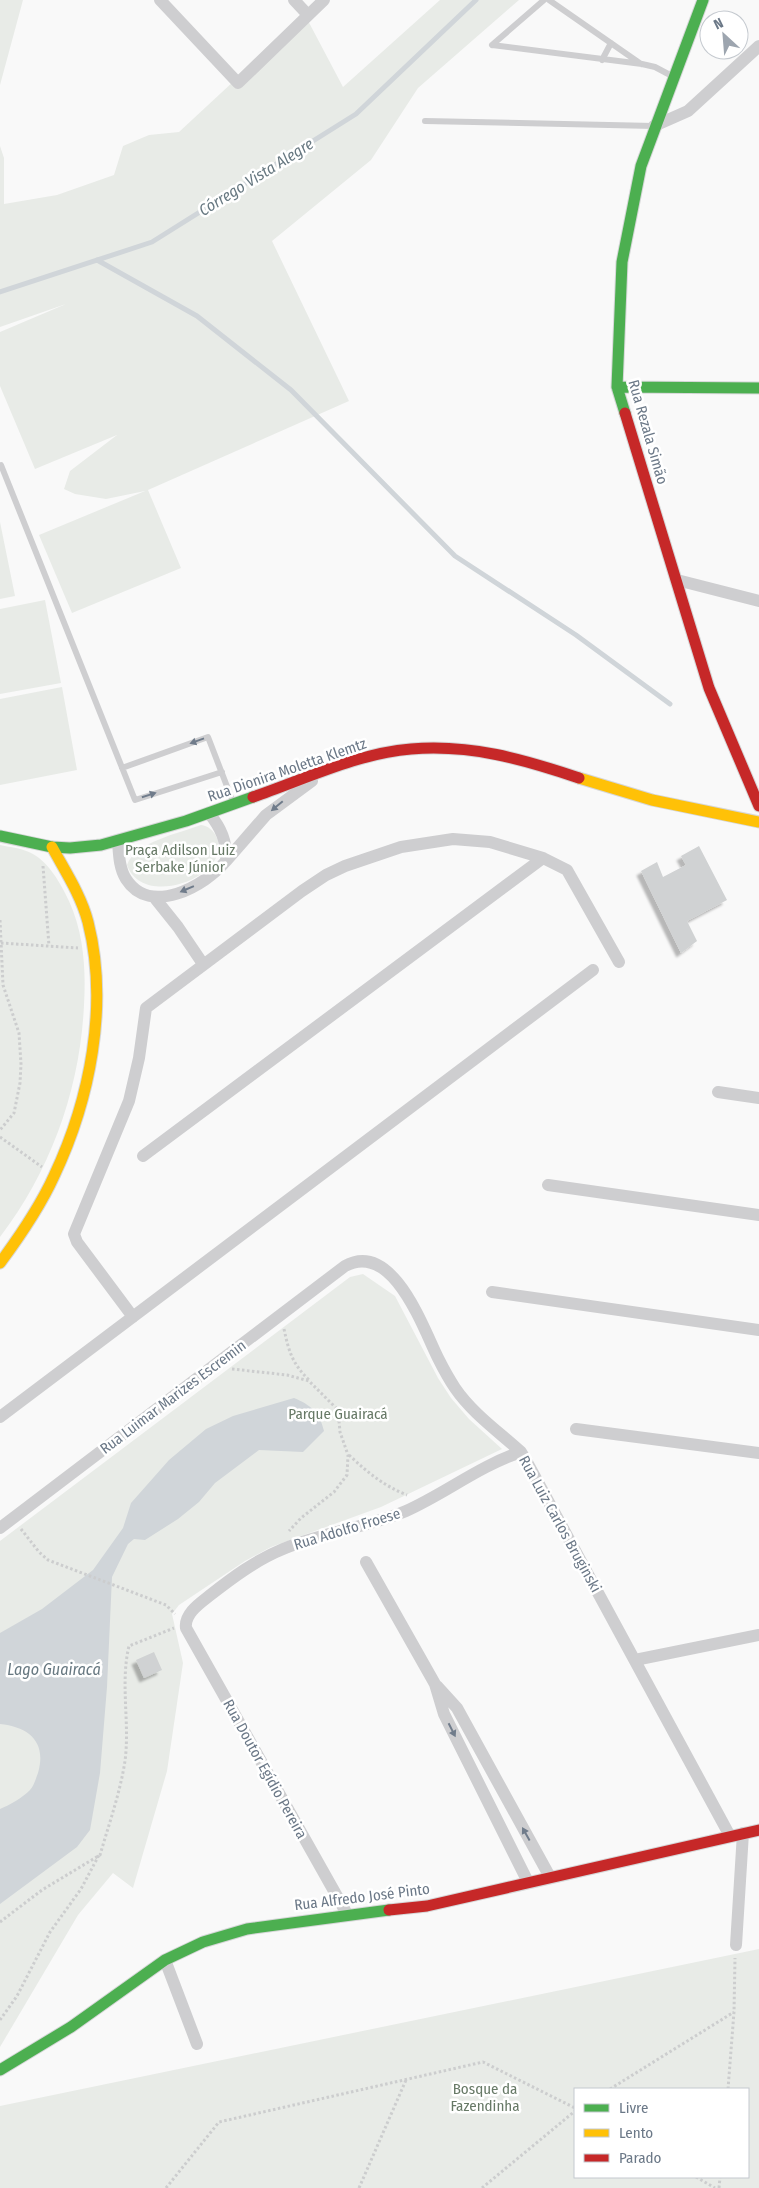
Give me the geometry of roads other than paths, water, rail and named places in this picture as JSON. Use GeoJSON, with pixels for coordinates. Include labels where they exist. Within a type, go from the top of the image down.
{"type":"FeatureCollection","features":[{"type":"Feature","properties":{"kind":"main road","name":"Rua Rezala Simão"},"geometry":{"type":"LineString","coordinates":[[703,0],[640,166],[622,262],[617,387],[709,688],[759,806]]}},
{"type":"Feature","properties":{"kind":"main road"},"geometry":{"type":"LineString","coordinates":[[617,387],[759,388]]}},
{"type":"Feature","properties":{"kind":"main road","name":"Rua Dionira Moletta Klemtz"},"geometry":{"type":"LineString","coordinates":[[0,836],[47,846],[85,848],[118,841],[234,804],[331,768],[384,753],[409,749],[465,749],[522,759],[652,800],[759,822]]}},
{"type":"Feature","properties":{"kind":"main road"},"geometry":{"type":"LineString","coordinates":[[0,1263],[28,1222],[54,1176],[72,1131],[86,1078],[94,1013],[95,969],[93,949],[82,907],[47,846]]}},
{"type":"Feature","properties":{"kind":"main road","name":"Rua Alfredo José Pinto"},"geometry":{"type":"LineString","coordinates":[[0,2070],[70,2027],[165,1960],[223,1934],[271,1924],[427,1906],[759,1830]]}},
{"type":"Feature","properties":{"kind":"street"},"geometry":{"type":"LineString","coordinates":[[160,0],[238,83],[324,0]]}},
{"type":"Feature","properties":{"kind":"street"},"geometry":{"type":"LineString","coordinates":[[294,0],[308,15]]}},
{"type":"Feature","properties":{"kind":"street"},"geometry":{"type":"LineString","coordinates":[[654,126],[688,111],[759,46]]}},
{"type":"Feature","properties":{"kind":"street"},"geometry":{"type":"LineString","coordinates":[[677,580],[759,601]]}},
{"type":"Feature","properties":{"kind":"street"},"geometry":{"type":"LineString","coordinates":[[118,841],[122,873],[134,889],[154,897],[170,895],[208,878],[226,861],[266,815],[284,800],[331,768]]}},
{"type":"Feature","properties":{"kind":"street"},"geometry":{"type":"LineString","coordinates":[[209,812],[223,835],[226,861]]}},
{"type":"Feature","properties":{"kind":"street"},"geometry":{"type":"LineString","coordinates":[[133,1317],[77,1242],[74,1234],[129,1101],[139,1058],[146,1008],[203,964],[314,883],[345,866],[375,855],[426,842],[453,839],[490,842],[543,858],[567,870],[619,962]]}},
{"type":"Feature","properties":{"kind":"street"},"geometry":{"type":"LineString","coordinates":[[142,1156],[543,858]]}},
{"type":"Feature","properties":{"kind":"street"},"geometry":{"type":"LineString","coordinates":[[154,897],[178,927],[203,964]]}},
{"type":"Feature","properties":{"kind":"street"},"geometry":{"type":"LineString","coordinates":[[0,1417],[593,970]]}},
{"type":"Feature","properties":{"kind":"street"},"geometry":{"type":"LineString","coordinates":[[718,1092],[759,1098]]}},
{"type":"Feature","properties":{"kind":"street"},"geometry":{"type":"LineString","coordinates":[[548,1185],[759,1215]]}},
{"type":"Feature","properties":{"kind":"street","name":"Rua Luiz Carlos Bruginski"},"geometry":{"type":"LineString","coordinates":[[345,1266],[359,1261],[367,1262],[377,1265],[396,1280],[414,1307],[438,1358],[456,1389],[467,1402],[521,1452],[730,1836]]}},
{"type":"Feature","properties":{"kind":"street","name":"Rua Luimar Marizes Escremin"},"geometry":{"type":"LineString","coordinates":[[0,1528],[345,1266]]}},
{"type":"Feature","properties":{"kind":"street"},"geometry":{"type":"LineString","coordinates":[[492,1292],[759,1330]]}},
{"type":"Feature","properties":{"kind":"street"},"geometry":{"type":"LineString","coordinates":[[576,1429],[759,1453]]}},
{"type":"Feature","properties":{"kind":"street","name":"Rua Adolfo Froese"},"geometry":{"type":"LineString","coordinates":[[185,1624],[192,1612],[203,1600],[240,1572],[265,1557],[308,1540],[365,1526],[425,1502],[485,1466],[521,1452]]}},
{"type":"Feature","properties":{"kind":"street"},"geometry":{"type":"LineString","coordinates":[[366,1562],[435,1684],[444,1714],[528,1882]]}},
{"type":"Feature","properties":{"kind":"street","name":"Rua Doutor Egídio Pereira"},"geometry":{"type":"LineString","coordinates":[[185,1624],[347,1914]]}},
{"type":"Feature","properties":{"kind":"street"},"geometry":{"type":"LineString","coordinates":[[635,1660],[759,1635]]}},
{"type":"Feature","properties":{"kind":"street"},"geometry":{"type":"LineString","coordinates":[[435,1684],[457,1708],[550,1877]]}},
{"type":"Feature","properties":{"kind":"street"},"geometry":{"type":"LineString","coordinates":[[736,1945],[743,1833]]}},
{"type":"Feature","properties":{"kind":"street"},"geometry":{"type":"LineString","coordinates":[[165,1960],[198,2044]]}},
{"type":"Feature","properties":{"kind":"lane"},"geometry":{"type":"LineString","coordinates":[[544,0],[492,45],[642,64],[655,67],[674,77]]}},
{"type":"Feature","properties":{"kind":"lane"},"geometry":{"type":"LineString","coordinates":[[549,0],[642,64]]}},
{"type":"Feature","properties":{"kind":"lane"},"geometry":{"type":"LineString","coordinates":[[602,60],[611,43]]}},
{"type":"Feature","properties":{"kind":"lane"},"geometry":{"type":"LineString","coordinates":[[425,121],[654,126]]}},
{"type":"Feature","properties":{"kind":"lane"},"geometry":{"type":"LineString","coordinates":[[1,465],[135,800],[222,772]]}},
{"type":"Feature","properties":{"kind":"lane"},"geometry":{"type":"LineString","coordinates":[[122,768],[208,737],[234,804]]}},
{"type":"Feature","properties":{"kind":"water","name":"Lago Guairacá"},"geometry":{"type":"Polygon","coordinates":[[[294,1398],[314,1410],[320,1419],[324,1431],[303,1452],[259,1450],[215,1483],[199,1502],[178,1519],[145,1540],[134,1539],[128,1544],[112,1577],[107,1687],[100,1773],[90,1830],[77,1847],[0,1904],[0,1809],[16,1801],[33,1786],[38,1773],[40,1753],[38,1745],[27,1733],[0,1724],[0,1633],[42,1609],[93,1570],[123,1528],[131,1503],[169,1460],[206,1429],[233,1416],[294,1398]]]}},
{"type":"Feature","properties":{"kind":"waterway","name":"Córrego Vista Alegre"},"geometry":{"type":"LineString","coordinates":[[0,292],[152,242],[356,114],[476,0]]}},
{"type":"Feature","properties":{"kind":"waterway"},"geometry":{"type":"LineString","coordinates":[[97,260],[197,316],[291,390],[455,556],[576,635],[670,704]]}},
{"type":"Feature","properties":{"kind":"park label","name":"Praça Adilson Luiz Serbake Júnior"},"geometry":{"type":"Point","coordinates":[180,858]}},
{"type":"Feature","properties":{"kind":"park label","name":"Parque Guairacá"},"geometry":{"type":"Point","coordinates":[338,1414]}},
{"type":"Feature","properties":{"kind":"park label","name":"Bosque da Fazendinha"},"geometry":{"type":"Point","coordinates":[485,2098]}}]}
